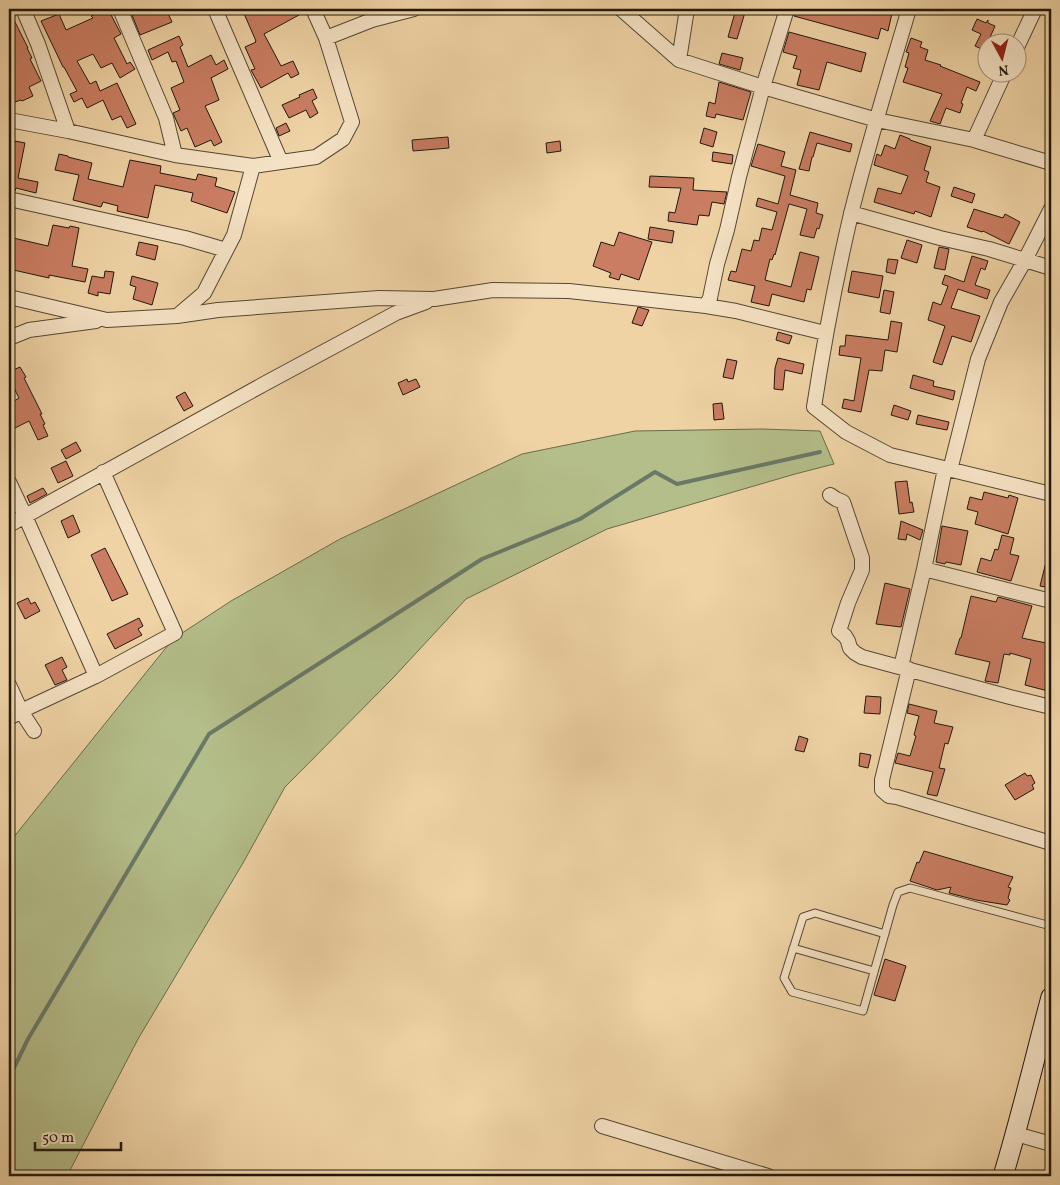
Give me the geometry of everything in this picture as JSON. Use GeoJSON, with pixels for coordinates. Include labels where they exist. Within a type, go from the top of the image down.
{"type":"FeatureCollection","features":[{"type":"Feature","properties":{"kind":"street"},"geometry":{"type":"LineString","coordinates":[[23,9],[38,44],[68,131]]}},
{"type":"Feature","properties":{"kind":"street"},"geometry":{"type":"LineString","coordinates":[[120,9],[166,118],[175,155]]}},
{"type":"Feature","properties":{"kind":"street"},"geometry":{"type":"LineString","coordinates":[[215,9],[281,162]]}},
{"type":"Feature","properties":{"kind":"street"},"geometry":{"type":"LineString","coordinates":[[9,120],[175,155],[253,166],[316,157],[342,139],[352,122],[326,38],[313,9]]}},
{"type":"Feature","properties":{"kind":"street"},"geometry":{"type":"LineString","coordinates":[[326,38],[372,20],[414,9]]}},
{"type":"Feature","properties":{"kind":"street"},"geometry":{"type":"LineString","coordinates":[[621,9],[679,60],[877,120],[974,140],[1051,163]]}},
{"type":"Feature","properties":{"kind":"street"},"geometry":{"type":"LineString","coordinates":[[679,60],[687,9]]}},
{"type":"Feature","properties":{"kind":"street"},"geometry":{"type":"LineString","coordinates":[[706,306],[710,298],[763,87],[787,9]]}},
{"type":"Feature","properties":{"kind":"street"},"geometry":{"type":"LineString","coordinates":[[909,9],[851,213],[825,333],[814,407],[846,432],[890,455],[1051,494]]}},
{"type":"Feature","properties":{"kind":"street"},"geometry":{"type":"LineString","coordinates":[[1024,32],[1035,9]]}},
{"type":"Feature","properties":{"kind":"street"},"geometry":{"type":"LineString","coordinates":[[974,140],[1000,82]]}},
{"type":"Feature","properties":{"kind":"street"},"geometry":{"type":"LineString","coordinates":[[177,316],[204,293],[234,235],[253,166]]}},
{"type":"Feature","properties":{"kind":"street"},"geometry":{"type":"LineString","coordinates":[[9,199],[185,238],[226,250]]}},
{"type":"Feature","properties":{"kind":"street"},"geometry":{"type":"LineString","coordinates":[[1051,209],[1001,302],[978,359],[947,469],[924,569],[882,780],[882,790],[889,796],[1051,843]]}},
{"type":"Feature","properties":{"kind":"street"},"geometry":{"type":"LineString","coordinates":[[851,213],[1051,268]]}},
{"type":"Feature","properties":{"kind":"street"},"geometry":{"type":"LineString","coordinates":[[9,338],[29,330],[107,320],[177,316],[218,310],[379,298],[434,299],[494,290],[569,291],[706,306],[736,311],[825,333]]}},
{"type":"Feature","properties":{"kind":"street"},"geometry":{"type":"LineString","coordinates":[[9,297],[107,320]]}},
{"type":"Feature","properties":{"kind":"street"},"geometry":{"type":"LineString","coordinates":[[9,525],[255,388],[396,313],[434,299]]}},
{"type":"Feature","properties":{"kind":"street"},"geometry":{"type":"LineString","coordinates":[[9,718],[96,676],[175,633],[104,472]]}},
{"type":"Feature","properties":{"kind":"street"},"geometry":{"type":"LineString","coordinates":[[9,482],[96,676]]}},
{"type":"Feature","properties":{"kind":"street"},"geometry":{"type":"LineString","coordinates":[[830,495],[843,502],[862,558],[862,570],[848,603],[840,631],[846,636],[850,648],[855,653],[862,657],[1051,708]]}},
{"type":"Feature","properties":{"kind":"street"},"geometry":{"type":"LineString","coordinates":[[924,569],[1051,601]]}},
{"type":"Feature","properties":{"kind":"street"},"geometry":{"type":"LineString","coordinates":[[9,685],[21,711],[34,731]]}},
{"type":"Feature","properties":{"kind":"street"},"geometry":{"type":"LineString","coordinates":[[1003,1176],[1045,1041],[1051,997]]}},
{"type":"Feature","properties":{"kind":"street"},"geometry":{"type":"LineString","coordinates":[[602,1126],[768,1176]]}},
{"type":"Feature","properties":{"kind":"street"},"geometry":{"type":"LineString","coordinates":[[1016,1134],[1051,1144]]}},
{"type":"Feature","properties":{"kind":"lane"},"geometry":{"type":"LineString","coordinates":[[885,934],[815,913],[803,917],[784,978],[792,992],[863,1011],[874,971],[885,934],[893,905],[898,892],[910,888],[1051,926]]}},
{"type":"Feature","properties":{"kind":"lane"},"geometry":{"type":"LineString","coordinates":[[793,948],[874,971]]}},
{"type":"Feature","properties":{"kind":"green space"},"geometry":{"type":"Polygon","coordinates":[[[762,429],[820,431],[834,464],[607,529],[466,599],[393,678],[285,787],[243,863],[138,1039],[67,1176],[9,1176],[9,843],[173,639],[231,601],[340,539],[522,454],[635,431],[762,429]]]}},
{"type":"Feature","properties":{"kind":"building"},"geometry":{"type":"Polygon","coordinates":[[[108,9],[121,34],[114,38],[127,64],[130,62],[135,69],[120,78],[112,63],[101,68],[93,54],[77,61],[90,84],[96,81],[100,91],[117,83],[136,124],[127,128],[121,116],[112,120],[103,100],[87,108],[82,98],[74,102],[70,94],[77,91],[41,21],[59,14],[66,30],[93,18],[91,16],[108,9]]]}},
{"type":"Feature","properties":{"kind":"building"},"geometry":{"type":"Polygon","coordinates":[[[148,9],[166,9],[172,22],[140,35],[132,15],[148,9]]]}},
{"type":"Feature","properties":{"kind":"building"},"geometry":{"type":"Polygon","coordinates":[[[242,9],[296,9],[299,15],[264,34],[281,66],[293,61],[299,74],[291,78],[288,73],[261,88],[251,70],[255,69],[245,47],[256,41],[242,9]]]}},
{"type":"Feature","properties":{"kind":"building"},"geometry":{"type":"Polygon","coordinates":[[[736,9],[746,9],[737,39],[728,37],[736,9]]]}},
{"type":"Feature","properties":{"kind":"building"},"geometry":{"type":"Polygon","coordinates":[[[796,9],[893,9],[888,31],[881,28],[878,39],[794,16],[796,9]]]}},
{"type":"Feature","properties":{"kind":"building"},"geometry":{"type":"Polygon","coordinates":[[[9,10],[28,48],[32,58],[30,59],[41,81],[29,87],[33,96],[9,104],[9,10]]]}},
{"type":"Feature","properties":{"kind":"building"},"geometry":{"type":"Polygon","coordinates":[[[977,19],[986,23],[988,20],[988,23],[995,26],[992,32],[978,33],[972,30],[977,19]]]}},
{"type":"Feature","properties":{"kind":"building"},"geometry":{"type":"Polygon","coordinates":[[[789,32],[866,53],[861,72],[827,62],[819,90],[797,85],[801,70],[793,68],[797,56],[783,52],[789,32]]]}},
{"type":"Feature","properties":{"kind":"building"},"geometry":{"type":"Polygon","coordinates":[[[179,36],[183,45],[180,47],[188,67],[211,55],[216,65],[224,60],[228,69],[211,78],[219,100],[205,106],[222,142],[214,146],[211,140],[195,147],[187,128],[181,131],[173,113],[180,110],[171,88],[184,82],[176,61],[172,62],[168,52],[152,60],[148,50],[179,36]]]}},
{"type":"Feature","properties":{"kind":"building"},"geometry":{"type":"Polygon","coordinates":[[[911,38],[922,42],[920,47],[928,50],[925,60],[980,82],[976,91],[967,87],[961,103],[963,104],[960,113],[946,108],[940,124],[930,121],[942,94],[903,82],[908,68],[905,67],[909,53],[906,52],[911,38]]]}},
{"type":"Feature","properties":{"kind":"building"},"geometry":{"type":"Polygon","coordinates":[[[722,53],[743,58],[740,70],[719,64],[722,53]]]}},
{"type":"Feature","properties":{"kind":"building"},"geometry":{"type":"Polygon","coordinates":[[[719,82],[751,92],[743,120],[716,114],[715,118],[706,116],[709,102],[715,104],[719,82]]]}},
{"type":"Feature","properties":{"kind":"building"},"geometry":{"type":"Polygon","coordinates":[[[313,89],[317,98],[312,101],[318,113],[310,118],[306,110],[289,118],[282,105],[313,89]]]}},
{"type":"Feature","properties":{"kind":"building"},"geometry":{"type":"Polygon","coordinates":[[[286,123],[290,131],[279,136],[276,128],[286,123]]]}},
{"type":"Feature","properties":{"kind":"building"},"geometry":{"type":"Polygon","coordinates":[[[704,128],[717,132],[713,147],[700,143],[704,128]]]}},
{"type":"Feature","properties":{"kind":"building"},"geometry":{"type":"Polygon","coordinates":[[[810,132],[852,144],[850,152],[817,143],[809,171],[799,169],[810,132]]]}},
{"type":"Feature","properties":{"kind":"building"},"geometry":{"type":"Polygon","coordinates":[[[900,135],[931,147],[924,170],[929,172],[926,182],[940,187],[931,217],[915,211],[914,214],[874,202],[878,188],[901,194],[908,176],[874,165],[877,154],[881,156],[885,145],[895,149],[900,135]]]}},
{"type":"Feature","properties":{"kind":"building"},"geometry":{"type":"Polygon","coordinates":[[[448,137],[449,148],[413,151],[412,140],[448,137]]]}},
{"type":"Feature","properties":{"kind":"building"},"geometry":{"type":"Polygon","coordinates":[[[15,141],[25,143],[18,178],[38,182],[36,193],[16,188],[15,191],[9,190],[9,150],[13,151],[15,141]]]}},
{"type":"Feature","properties":{"kind":"building"},"geometry":{"type":"Polygon","coordinates":[[[560,141],[561,151],[547,153],[546,143],[560,141]]]}},
{"type":"Feature","properties":{"kind":"building"},"geometry":{"type":"Polygon","coordinates":[[[758,144],[785,152],[781,166],[796,170],[790,195],[818,203],[816,213],[823,215],[814,238],[800,235],[807,209],[789,204],[775,255],[772,260],[770,259],[765,280],[791,287],[800,252],[819,257],[811,290],[807,289],[804,302],[772,294],[769,306],[751,302],[755,286],[728,280],[731,271],[736,272],[742,249],[751,251],[754,240],[759,241],[762,228],[772,230],[777,212],[756,206],[758,198],[778,204],[785,176],[751,166],[758,144]]]}},
{"type":"Feature","properties":{"kind":"building"},"geometry":{"type":"Polygon","coordinates":[[[713,152],[733,155],[732,164],[712,161],[713,152]]]}},
{"type":"Feature","properties":{"kind":"building"},"geometry":{"type":"Polygon","coordinates":[[[59,154],[92,163],[88,179],[123,187],[130,160],[161,166],[160,173],[196,180],[198,174],[217,178],[215,186],[235,192],[227,213],[191,201],[193,193],[155,185],[148,218],[117,211],[118,206],[103,202],[101,207],[73,200],[79,175],[55,170],[59,154]]]}},
{"type":"Feature","properties":{"kind":"building"},"geometry":{"type":"Polygon","coordinates":[[[650,176],[694,178],[693,190],[727,192],[724,204],[712,202],[709,216],[699,215],[697,225],[668,221],[669,212],[675,213],[681,188],[649,187],[650,176]]]}},
{"type":"Feature","properties":{"kind":"building"},"geometry":{"type":"Polygon","coordinates":[[[954,187],[975,194],[972,203],[951,196],[954,187]]]}},
{"type":"Feature","properties":{"kind":"building"},"geometry":{"type":"Polygon","coordinates":[[[974,209],[1003,218],[1005,214],[1020,222],[1009,244],[983,231],[967,227],[974,209]]]}},
{"type":"Feature","properties":{"kind":"building"},"geometry":{"type":"Polygon","coordinates":[[[53,225],[79,228],[72,266],[88,269],[85,282],[49,275],[49,278],[9,269],[11,248],[9,247],[9,237],[48,246],[53,225]]]}},
{"type":"Feature","properties":{"kind":"building"},"geometry":{"type":"Polygon","coordinates":[[[650,227],[674,231],[672,243],[648,239],[650,227]]]}},
{"type":"Feature","properties":{"kind":"building"},"geometry":{"type":"Polygon","coordinates":[[[619,232],[652,242],[639,280],[621,274],[619,280],[609,277],[611,273],[593,266],[601,242],[614,246],[619,232]]]}},
{"type":"Feature","properties":{"kind":"building"},"geometry":{"type":"Polygon","coordinates":[[[907,240],[922,245],[917,263],[901,258],[907,240]]]}},
{"type":"Feature","properties":{"kind":"building"},"geometry":{"type":"Polygon","coordinates":[[[139,242],[158,246],[155,260],[136,255],[139,242]]]}},
{"type":"Feature","properties":{"kind":"building"},"geometry":{"type":"Polygon","coordinates":[[[939,247],[949,249],[945,270],[934,268],[939,247]]]}},
{"type":"Feature","properties":{"kind":"building"},"geometry":{"type":"Polygon","coordinates":[[[972,256],[988,261],[985,270],[981,268],[975,285],[990,290],[987,299],[958,289],[951,308],[980,316],[971,342],[952,336],[942,365],[933,362],[945,326],[928,320],[933,302],[941,305],[948,286],[942,284],[945,275],[964,282],[972,256]]]}},
{"type":"Feature","properties":{"kind":"building"},"geometry":{"type":"Polygon","coordinates":[[[888,259],[898,260],[895,274],[886,272],[888,259]]]}},
{"type":"Feature","properties":{"kind":"building"},"geometry":{"type":"Polygon","coordinates":[[[105,271],[114,272],[110,294],[98,292],[98,296],[88,293],[92,276],[104,278],[105,271]]]}},
{"type":"Feature","properties":{"kind":"building"},"geometry":{"type":"Polygon","coordinates":[[[852,271],[883,276],[879,298],[848,292],[852,271]]]}},
{"type":"Feature","properties":{"kind":"building"},"geometry":{"type":"Polygon","coordinates":[[[132,276],[158,283],[152,305],[133,299],[136,287],[130,285],[132,276]]]}},
{"type":"Feature","properties":{"kind":"building"},"geometry":{"type":"Polygon","coordinates":[[[884,290],[894,292],[890,314],[880,312],[884,290]]]}},
{"type":"Feature","properties":{"kind":"building"},"geometry":{"type":"Polygon","coordinates":[[[638,307],[649,310],[642,326],[632,323],[638,307]]]}},
{"type":"Feature","properties":{"kind":"building"},"geometry":{"type":"Polygon","coordinates":[[[891,321],[902,323],[897,352],[885,350],[882,371],[869,370],[861,412],[842,408],[844,399],[854,401],[861,358],[839,355],[840,346],[845,346],[846,335],[888,340],[891,321]]]}},
{"type":"Feature","properties":{"kind":"building"},"geometry":{"type":"Polygon","coordinates":[[[778,332],[792,336],[789,344],[776,340],[778,332]]]}},
{"type":"Feature","properties":{"kind":"building"},"geometry":{"type":"Polygon","coordinates":[[[778,358],[804,364],[802,374],[785,370],[783,390],[774,389],[775,368],[778,358]]]}},
{"type":"Feature","properties":{"kind":"building"},"geometry":{"type":"Polygon","coordinates":[[[727,359],[737,361],[733,379],[723,377],[727,359]]]}},
{"type":"Feature","properties":{"kind":"building"},"geometry":{"type":"Polygon","coordinates":[[[20,367],[42,414],[40,414],[48,436],[38,440],[29,421],[15,428],[11,419],[15,417],[9,404],[19,398],[9,378],[9,372],[20,367]]]}},
{"type":"Feature","properties":{"kind":"building"},"geometry":{"type":"Polygon","coordinates":[[[913,375],[934,381],[933,386],[955,391],[953,400],[910,388],[913,375]]]}},
{"type":"Feature","properties":{"kind":"building"},"geometry":{"type":"Polygon","coordinates":[[[407,379],[408,382],[416,379],[420,387],[403,395],[398,383],[407,379]]]}},
{"type":"Feature","properties":{"kind":"building"},"geometry":{"type":"Polygon","coordinates":[[[185,392],[193,406],[184,411],[176,397],[185,392]]]}},
{"type":"Feature","properties":{"kind":"building"},"geometry":{"type":"Polygon","coordinates":[[[722,403],[724,419],[714,420],[713,404],[722,403]]]}},
{"type":"Feature","properties":{"kind":"building"},"geometry":{"type":"Polygon","coordinates":[[[894,405],[911,411],[908,420],[891,415],[894,405]]]}},
{"type":"Feature","properties":{"kind":"building"},"geometry":{"type":"Polygon","coordinates":[[[918,415],[949,422],[947,430],[916,424],[918,415]]]}},
{"type":"Feature","properties":{"kind":"building"},"geometry":{"type":"Polygon","coordinates":[[[76,442],[81,451],[66,459],[61,450],[76,442]]]}},
{"type":"Feature","properties":{"kind":"building"},"geometry":{"type":"Polygon","coordinates":[[[66,461],[73,476],[58,483],[51,468],[66,461]]]}},
{"type":"Feature","properties":{"kind":"building"},"geometry":{"type":"Polygon","coordinates":[[[907,481],[910,503],[912,502],[914,512],[899,514],[895,482],[907,481]]]}},
{"type":"Feature","properties":{"kind":"building"},"geometry":{"type":"Polygon","coordinates":[[[43,488],[47,494],[30,503],[27,496],[43,488]]]}},
{"type":"Feature","properties":{"kind":"building"},"geometry":{"type":"Polygon","coordinates":[[[984,492],[1008,498],[1009,495],[1018,498],[1008,534],[975,524],[978,512],[967,509],[970,497],[982,500],[984,492]]]}},
{"type":"Feature","properties":{"kind":"building"},"geometry":{"type":"Polygon","coordinates":[[[73,515],[80,532],[68,538],[61,521],[73,515]]]}},
{"type":"Feature","properties":{"kind":"building"},"geometry":{"type":"Polygon","coordinates":[[[901,521],[923,530],[920,540],[907,534],[906,540],[898,539],[901,521]]]}},
{"type":"Feature","properties":{"kind":"building"},"geometry":{"type":"Polygon","coordinates":[[[942,526],[968,531],[961,565],[936,562],[942,526]]]}},
{"type":"Feature","properties":{"kind":"building"},"geometry":{"type":"Polygon","coordinates":[[[1002,535],[1014,538],[1010,554],[1019,556],[1011,581],[977,572],[981,558],[991,561],[995,549],[998,550],[1002,535]]]}},
{"type":"Feature","properties":{"kind":"building"},"geometry":{"type":"Polygon","coordinates":[[[105,548],[128,594],[112,601],[91,555],[105,548]]]}},
{"type":"Feature","properties":{"kind":"building"},"geometry":{"type":"Polygon","coordinates":[[[1048,554],[1051,554],[1051,588],[1040,586],[1048,554]]]}},
{"type":"Feature","properties":{"kind":"building"},"geometry":{"type":"Polygon","coordinates":[[[885,583],[910,589],[901,627],[876,624],[885,583]]]}},
{"type":"Feature","properties":{"kind":"building"},"geometry":{"type":"Polygon","coordinates":[[[971,596],[996,602],[998,597],[1032,606],[1022,638],[1051,644],[1051,679],[1048,691],[1025,685],[1031,659],[1010,653],[1010,655],[1004,654],[998,683],[985,681],[990,662],[955,654],[961,638],[971,596]]]}},
{"type":"Feature","properties":{"kind":"building"},"geometry":{"type":"Polygon","coordinates":[[[28,598],[31,604],[35,602],[40,611],[25,619],[17,603],[28,598]]]}},
{"type":"Feature","properties":{"kind":"building"},"geometry":{"type":"Polygon","coordinates":[[[139,618],[143,626],[138,629],[142,635],[115,649],[107,634],[139,618]]]}},
{"type":"Feature","properties":{"kind":"building"},"geometry":{"type":"Polygon","coordinates":[[[62,657],[67,667],[62,670],[67,680],[55,685],[45,665],[62,657]]]}},
{"type":"Feature","properties":{"kind":"building"},"geometry":{"type":"Polygon","coordinates":[[[866,696],[881,697],[880,714],[864,713],[866,696]]]}},
{"type":"Feature","properties":{"kind":"building"},"geometry":{"type":"Polygon","coordinates":[[[909,704],[937,711],[934,723],[953,727],[948,744],[945,743],[939,768],[945,769],[937,796],[927,794],[933,772],[895,763],[898,753],[910,756],[916,736],[914,735],[919,716],[907,713],[909,704]]]}},
{"type":"Feature","properties":{"kind":"building"},"geometry":{"type":"Polygon","coordinates":[[[799,736],[808,739],[804,752],[795,750],[799,736]]]}},
{"type":"Feature","properties":{"kind":"building"},"geometry":{"type":"Polygon","coordinates":[[[860,753],[871,755],[868,768],[859,766],[860,753]]]}},
{"type":"Feature","properties":{"kind":"building"},"geometry":{"type":"Polygon","coordinates":[[[1025,773],[1027,776],[1031,775],[1035,783],[1032,785],[1034,789],[1015,800],[1005,785],[1025,773]]]}},
{"type":"Feature","properties":{"kind":"building"},"geometry":{"type":"Polygon","coordinates":[[[924,851],[1013,877],[1008,887],[1011,888],[1008,898],[1010,900],[1007,905],[949,893],[951,887],[937,890],[910,881],[917,862],[919,863],[924,851]]]}},
{"type":"Feature","properties":{"kind":"building"},"geometry":{"type":"Polygon","coordinates":[[[885,959],[906,966],[895,1001],[874,995],[885,959]]]}},
{"type":"Feature","properties":{"kind":"waterway"},"geometry":{"type":"LineString","coordinates":[[9,1078],[28,1039],[209,734],[482,559],[580,519],[655,472],[677,484],[820,452]]}}]}
